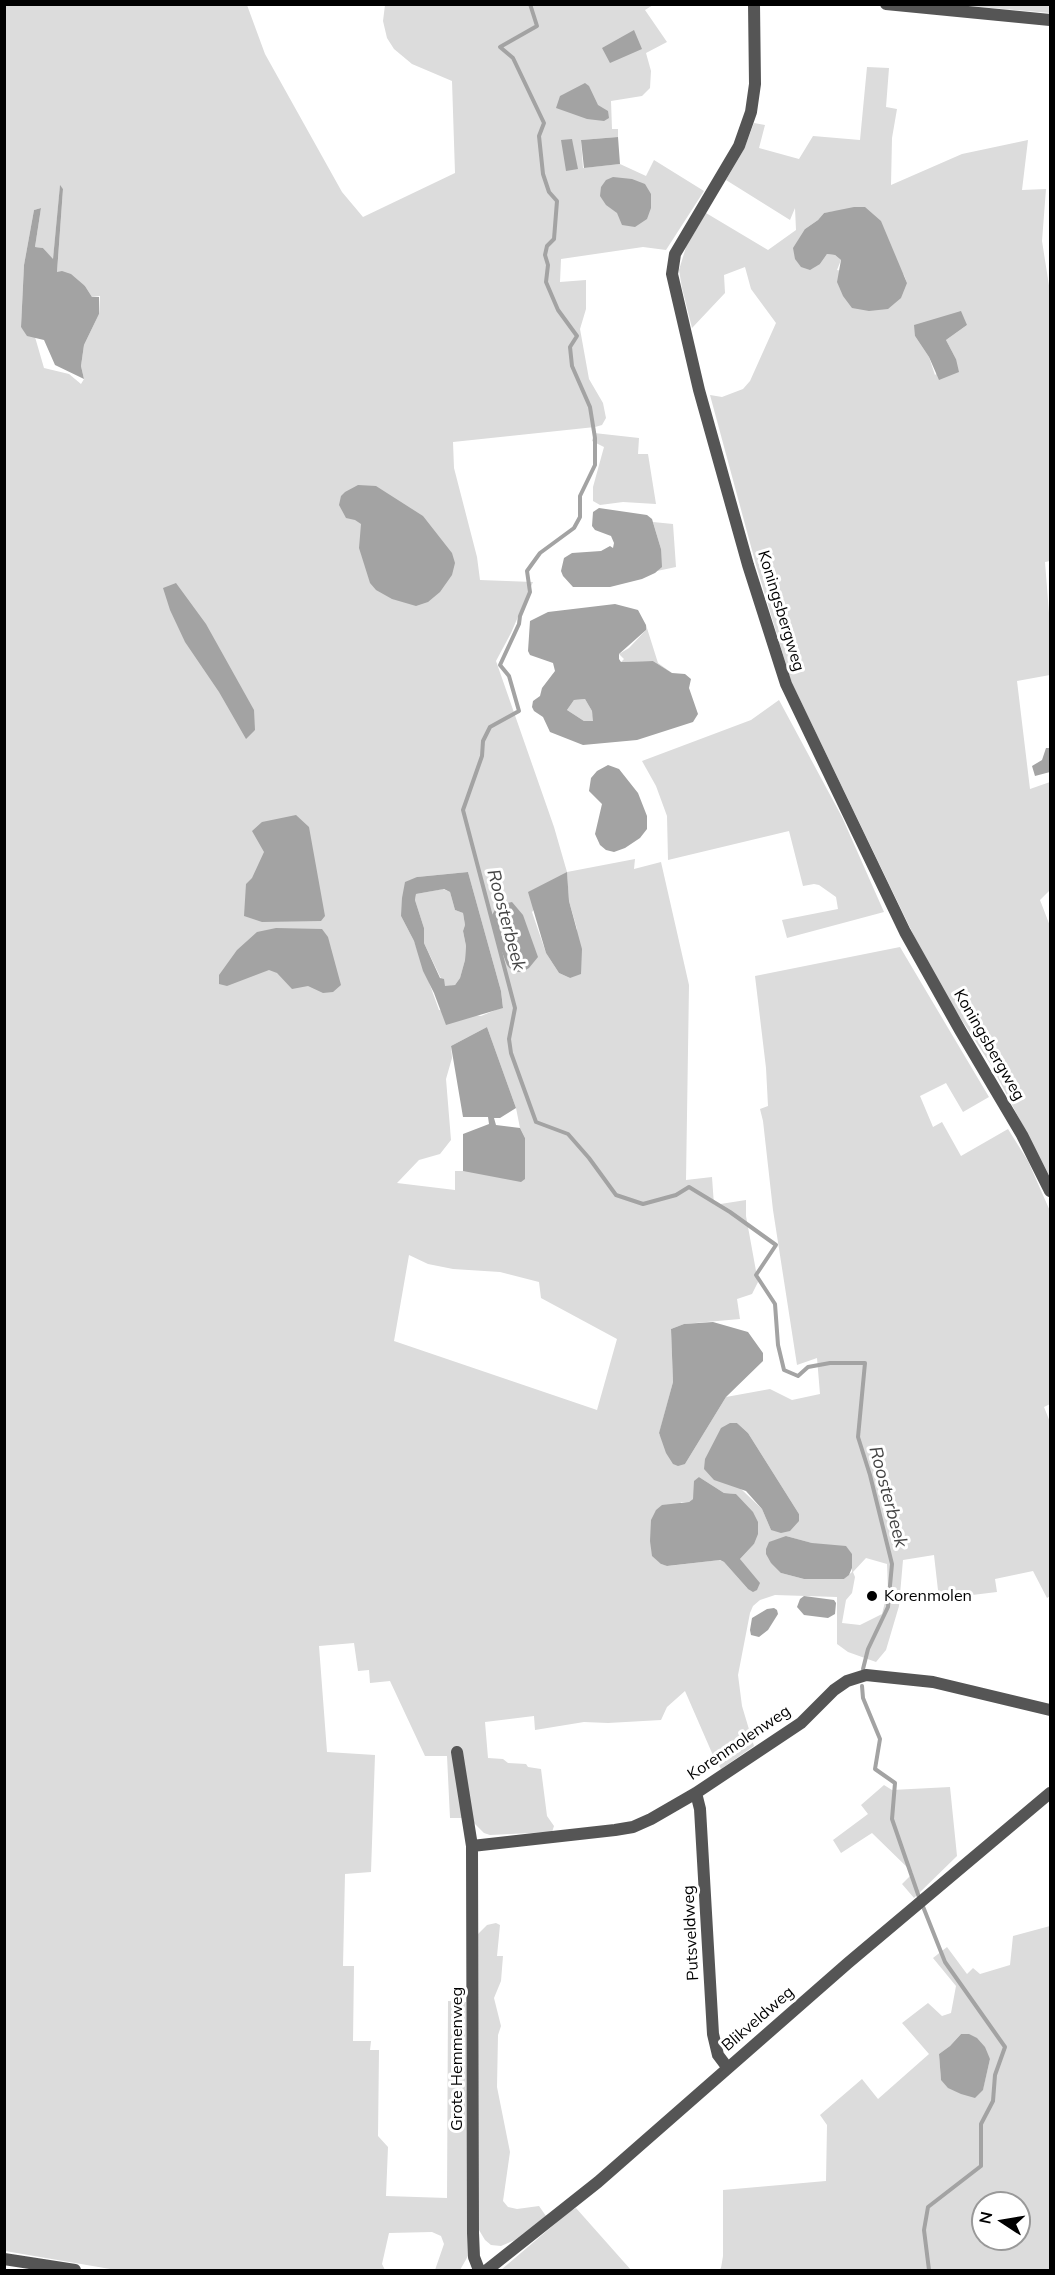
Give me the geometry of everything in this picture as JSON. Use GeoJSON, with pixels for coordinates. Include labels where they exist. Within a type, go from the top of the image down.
{"type":"FeatureCollection","features":[{"type":"Feature","properties":{"kind":"street","name":"Koningsbergweg"},"geometry":{"type":"LineString","coordinates":[[754,4],[755,84],[751,112],[739,146],[675,254],[672,274],[699,390],[748,565],[786,684],[905,932],[1022,1135],[1050,1191]]}},
{"type":"Feature","properties":{"kind":"street"},"geometry":{"type":"LineString","coordinates":[[886,4],[1050,20]]}},
{"type":"Feature","properties":{"kind":"street","name":"Korenmolenweg"},"geometry":{"type":"LineString","coordinates":[[472,1846],[633,1827],[670,1810],[801,1722],[834,1690],[847,1681],[866,1675],[933,1682],[1050,1710]]}},
{"type":"Feature","properties":{"kind":"street","name":"Grote Hemmenweg"},"geometry":{"type":"LineString","coordinates":[[457,1752],[472,1846],[473,2233],[474,2257],[479,2271]]}},
{"type":"Feature","properties":{"kind":"street","name":"Putsveldweg"},"geometry":{"type":"LineString","coordinates":[[696,1793],[700,1809],[713,2034],[718,2055],[727,2067]]}},
{"type":"Feature","properties":{"kind":"street","name":"Blikveldweg"},"geometry":{"type":"LineString","coordinates":[[487,2271],[598,2182],[727,2067],[1050,1793]]}},
{"type":"Feature","properties":{"kind":"street"},"geometry":{"type":"LineString","coordinates":[[4,2259],[75,2271]]}},
{"type":"Feature","properties":{"kind":"shaded area"},"geometry":{"type":"Polygon","coordinates":[[[5,5],[247,5],[265,54],[342,192],[363,217],[455,173],[452,81],[412,64],[394,49],[387,38],[383,21],[385,5],[653,5],[645,10],[667,42],[646,53],[651,71],[650,88],[642,96],[611,101],[612,129],[618,129],[618,137],[581,140],[583,168],[620,164],[646,176],[654,160],[704,191],[666,250],[643,247],[561,259],[560,282],[586,280],[586,309],[580,329],[589,379],[603,403],[606,418],[602,425],[595,427],[453,442],[454,468],[477,557],[480,580],[533,582],[496,661],[554,827],[567,872],[635,859],[634,869],[661,862],[689,985],[686,1180],[712,1177],[714,1205],[746,1200],[746,1216],[758,1282],[752,1294],[737,1299],[740,1319],[684,1324],[671,1329],[673,1382],[659,1434],[685,1464],[726,1397],[770,1389],[792,1400],[820,1394],[817,1358],[797,1365],[760,1109],[768,1106],[755,976],[900,947],[989,1097],[963,1112],[946,1083],[920,1096],[933,1127],[942,1122],[961,1156],[1008,1129],[1028,1161],[1050,1211],[1050,1404],[1044,1407],[1050,1422],[1050,1596],[1047,1598],[1033,1571],[995,1579],[997,1592],[939,1599],[934,1555],[903,1560],[899,1606],[886,1650],[876,1662],[848,1652],[837,1644],[837,1597],[775,1595],[760,1600],[753,1606],[750,1613],[738,1675],[742,1706],[754,1746],[721,1769],[685,1691],[667,1707],[661,1720],[584,1722],[535,1730],[534,1716],[485,1722],[488,1758],[503,1759],[508,1763],[526,1764],[528,1767],[541,1769],[547,1816],[554,1826],[552,1832],[490,1835],[484,1833],[474,1823],[462,1818],[450,1818],[447,1756],[425,1756],[390,1681],[370,1683],[369,1670],[358,1671],[354,1643],[319,1646],[327,1752],[375,1755],[371,1872],[345,1874],[343,1966],[354,1966],[353,2041],[371,2041],[370,2050],[379,2050],[378,2136],[388,2147],[386,2196],[447,2198],[448,2001],[466,2002],[468,2256],[460,2270],[435,2270],[444,2244],[441,2236],[432,2232],[389,2233],[382,2264],[385,2270],[116,2270],[5,2251],[5,5]],[[60,186],[53,260],[43,248],[35,247],[41,208],[34,210],[24,265],[21,327],[35,337],[44,368],[69,374],[81,384],[84,379],[81,366],[84,345],[99,314],[100,296],[92,297],[85,286],[57,272],[63,189],[60,186]],[[468,872],[417,877],[401,916],[414,941],[439,1010],[481,1016],[503,1007],[501,991],[468,872]],[[567,873],[532,912],[546,953],[559,973],[570,978],[577,929],[569,901],[567,873]],[[487,1027],[451,1046],[452,1058],[446,1079],[451,1140],[440,1154],[419,1160],[397,1183],[455,1190],[455,1171],[463,1171],[525,1138],[487,1027]],[[409,1255],[394,1341],[597,1410],[617,1339],[541,1298],[539,1282],[500,1272],[453,1269],[428,1264],[409,1255]],[[737,1423],[741,1489],[762,1509],[771,1530],[799,1514],[748,1433],[737,1423]],[[699,1477],[693,1499],[689,1502],[681,1502],[661,1564],[668,1566],[719,1560],[724,1562],[748,1589],[740,1559],[754,1544],[736,1494],[724,1493],[699,1477]],[[786,1536],[781,1573],[804,1579],[844,1579],[852,1572],[852,1554],[786,1536]],[[866,1558],[853,1572],[855,1577],[852,1593],[846,1600],[842,1623],[860,1625],[882,1614],[888,1590],[887,1564],[866,1558]]]}},
{"type":"Feature","properties":{"kind":"shaded area"},"geometry":{"type":"Polygon","coordinates":[[[957,5],[1050,5],[1050,13],[957,5]]]}},
{"type":"Feature","properties":{"kind":"shaded area"},"geometry":{"type":"Polygon","coordinates":[[[867,67],[889,68],[886,107],[897,109],[892,138],[891,185],[962,154],[1028,140],[1022,190],[1046,189],[1042,241],[1050,292],[1050,561],[1045,562],[1050,626],[1050,675],[1017,681],[1030,789],[1050,782],[1050,890],[1040,900],[1050,926],[1050,1177],[991,1065],[950,1002],[915,938],[791,681],[756,565],[710,395],[722,397],[743,389],[750,381],[776,323],[751,289],[745,267],[724,275],[725,293],[692,328],[682,288],[679,270],[686,247],[706,213],[768,250],[796,230],[795,208],[790,220],[726,180],[744,149],[754,123],[765,125],[759,148],[799,159],[813,136],[860,140],[867,67]],[[836,211],[824,213],[805,229],[820,264],[827,254],[835,255],[841,260],[837,270],[907,283],[904,275],[836,211]],[[967,325],[915,336],[929,357],[935,375],[956,359],[946,340],[967,325]]]}},
{"type":"Feature","properties":{"kind":"shaded area"},"geometry":{"type":"Polygon","coordinates":[[[594,433],[639,438],[638,454],[648,454],[656,504],[623,502],[600,505],[593,501],[593,487],[604,447],[592,441],[594,433]]]}},
{"type":"Feature","properties":{"kind":"shaded area"},"geometry":{"type":"Polygon","coordinates":[[[653,522],[673,524],[676,567],[657,571],[661,567],[661,549],[653,522]]]}},
{"type":"Feature","properties":{"kind":"shaded area"},"geometry":{"type":"Polygon","coordinates":[[[646,625],[658,663],[672,673],[653,661],[621,662],[624,659],[619,654],[629,648],[646,630],[646,625]]]}},
{"type":"Feature","properties":{"kind":"shaded area"},"geometry":{"type":"Polygon","coordinates":[[[585,699],[592,711],[594,721],[584,721],[567,710],[574,700],[585,699]]]}},
{"type":"Feature","properties":{"kind":"shaded area"},"geometry":{"type":"Polygon","coordinates":[[[779,700],[842,817],[884,912],[787,938],[782,920],[838,909],[836,897],[819,885],[803,886],[789,831],[668,860],[667,816],[656,786],[642,761],[751,720],[779,700]]]}},
{"type":"Feature","properties":{"kind":"shaded area"},"geometry":{"type":"Polygon","coordinates":[[[443,889],[450,892],[455,910],[463,913],[466,946],[460,978],[455,985],[445,987],[424,943],[424,928],[415,900],[416,894],[443,889]]]}},
{"type":"Feature","properties":{"kind":"shaded area"},"geometry":{"type":"Polygon","coordinates":[[[884,1785],[892,1790],[950,1787],[957,1856],[914,1898],[902,1884],[913,1873],[872,1833],[841,1853],[833,1840],[868,1814],[861,1805],[884,1785]]]}},
{"type":"Feature","properties":{"kind":"shaded area"},"geometry":{"type":"Polygon","coordinates":[[[496,1923],[500,1925],[497,1956],[503,1956],[501,1981],[494,1998],[501,2026],[498,2035],[497,2087],[510,2152],[503,2201],[508,2207],[517,2209],[539,2206],[546,2216],[515,2240],[501,2246],[491,2245],[479,2230],[478,1934],[487,1925],[496,1923]]]}},
{"type":"Feature","properties":{"kind":"shaded area"},"geometry":{"type":"Polygon","coordinates":[[[1050,1926],[1050,2270],[719,2270],[723,2256],[723,2190],[826,2181],[827,2125],[820,2115],[862,2079],[878,2099],[929,2054],[902,2023],[928,2003],[942,2016],[951,2013],[956,1986],[933,1958],[947,1947],[967,1974],[973,1968],[980,1974],[1010,1965],[1013,1936],[1050,1926]],[[961,2034],[939,2054],[941,2080],[983,2089],[990,2059],[961,2034]]]}},
{"type":"Feature","properties":{"kind":"shaded area"},"geometry":{"type":"Polygon","coordinates":[[[576,2208],[631,2270],[501,2270],[570,2211],[576,2208]]]}},
{"type":"Feature","properties":{"kind":"water"},"geometry":{"type":"Polygon","coordinates":[[[634,30],[642,49],[610,63],[602,48],[634,30]]]}},
{"type":"Feature","properties":{"kind":"water"},"geometry":{"type":"Polygon","coordinates":[[[585,83],[589,86],[598,105],[608,111],[609,118],[604,121],[587,119],[556,108],[560,96],[585,83]]]}},
{"type":"Feature","properties":{"kind":"water"},"geometry":{"type":"Polygon","coordinates":[[[618,137],[620,164],[584,168],[581,140],[618,137]]]}},
{"type":"Feature","properties":{"kind":"water"},"geometry":{"type":"Polygon","coordinates":[[[572,139],[578,169],[566,171],[561,140],[572,139]]]}},
{"type":"Feature","properties":{"kind":"water"},"geometry":{"type":"Polygon","coordinates":[[[613,177],[632,179],[645,184],[651,194],[651,208],[647,219],[635,227],[622,225],[617,213],[606,205],[600,196],[601,187],[606,180],[613,177]]]}},
{"type":"Feature","properties":{"kind":"water"},"geometry":{"type":"Polygon","coordinates":[[[60,185],[63,189],[57,272],[71,274],[85,286],[92,297],[99,297],[99,314],[84,345],[81,366],[84,379],[55,365],[44,340],[27,336],[21,327],[24,265],[34,210],[41,208],[35,247],[43,248],[53,259],[60,185]]]}},
{"type":"Feature","properties":{"kind":"water"},"geometry":{"type":"Polygon","coordinates":[[[865,207],[881,221],[907,283],[901,298],[888,309],[869,311],[852,308],[837,282],[841,260],[835,255],[827,254],[820,264],[810,270],[801,267],[795,259],[793,248],[805,229],[824,213],[865,207]]]}},
{"type":"Feature","properties":{"kind":"water"},"geometry":{"type":"Polygon","coordinates":[[[961,311],[967,325],[946,340],[956,359],[959,372],[939,380],[929,357],[915,336],[914,325],[961,311]]]}},
{"type":"Feature","properties":{"kind":"water"},"geometry":{"type":"Polygon","coordinates":[[[358,485],[376,486],[423,516],[452,553],[455,563],[452,575],[440,592],[428,602],[416,606],[392,599],[376,590],[370,583],[359,548],[361,524],[346,518],[339,505],[341,496],[358,485]]]}},
{"type":"Feature","properties":{"kind":"water"},"geometry":{"type":"Polygon","coordinates":[[[599,508],[647,515],[652,519],[661,549],[662,567],[642,579],[610,587],[573,587],[561,571],[564,558],[572,553],[601,551],[610,546],[613,548],[614,543],[611,536],[595,530],[592,526],[593,512],[599,508]]]}},
{"type":"Feature","properties":{"kind":"water"},"geometry":{"type":"Polygon","coordinates":[[[176,583],[206,624],[254,710],[255,730],[246,739],[219,692],[185,642],[170,610],[163,588],[176,583]]]}},
{"type":"Feature","properties":{"kind":"water"},"geometry":{"type":"Polygon","coordinates":[[[615,604],[638,610],[646,625],[646,630],[619,654],[619,659],[621,662],[653,661],[672,673],[685,674],[691,679],[689,688],[698,714],[693,722],[637,740],[583,745],[550,732],[543,717],[532,707],[533,701],[540,696],[542,688],[555,671],[553,663],[530,655],[528,651],[530,621],[548,612],[615,604]],[[585,699],[574,700],[567,710],[584,721],[593,721],[592,711],[585,699]]]}},
{"type":"Feature","properties":{"kind":"water"},"geometry":{"type":"Polygon","coordinates":[[[1046,748],[1050,748],[1050,772],[1035,776],[1032,766],[1042,760],[1046,748]]]}},
{"type":"Feature","properties":{"kind":"water"},"geometry":{"type":"Polygon","coordinates":[[[608,765],[619,769],[638,793],[647,816],[647,829],[640,838],[614,852],[600,845],[595,834],[602,804],[589,791],[591,778],[597,771],[608,765]]]}},
{"type":"Feature","properties":{"kind":"water"},"geometry":{"type":"Polygon","coordinates":[[[296,815],[309,827],[325,916],[321,921],[262,922],[244,916],[246,884],[252,878],[264,852],[252,831],[262,822],[296,815]]]}},
{"type":"Feature","properties":{"kind":"water"},"geometry":{"type":"Polygon","coordinates":[[[468,872],[501,991],[503,1008],[446,1025],[423,971],[414,941],[401,916],[405,882],[417,877],[468,872]],[[444,889],[416,894],[415,900],[424,928],[424,943],[440,978],[444,979],[445,986],[455,985],[460,978],[466,946],[463,913],[455,910],[450,892],[444,889]]]}},
{"type":"Feature","properties":{"kind":"water"},"geometry":{"type":"Polygon","coordinates":[[[567,872],[569,901],[582,949],[581,974],[570,978],[559,973],[546,953],[528,892],[567,872]]]}},
{"type":"Feature","properties":{"kind":"water"},"geometry":{"type":"Polygon","coordinates":[[[512,902],[523,915],[538,957],[529,968],[522,972],[513,972],[507,965],[492,915],[498,905],[512,902]]]}},
{"type":"Feature","properties":{"kind":"water"},"geometry":{"type":"Polygon","coordinates":[[[276,928],[322,929],[328,937],[341,985],[333,992],[323,993],[308,986],[292,989],[277,973],[269,970],[227,986],[219,984],[219,975],[237,950],[257,932],[276,928]]]}},
{"type":"Feature","properties":{"kind":"water"},"geometry":{"type":"Polygon","coordinates":[[[487,1027],[516,1108],[500,1118],[494,1118],[496,1125],[520,1128],[525,1138],[525,1179],[521,1182],[463,1171],[463,1134],[489,1124],[488,1117],[463,1117],[451,1046],[487,1027]]]}},
{"type":"Feature","properties":{"kind":"water"},"geometry":{"type":"Polygon","coordinates":[[[713,1322],[748,1332],[763,1353],[763,1361],[726,1397],[685,1464],[678,1466],[673,1464],[666,1453],[659,1433],[673,1382],[671,1329],[684,1324],[713,1322]]]}},
{"type":"Feature","properties":{"kind":"water"},"geometry":{"type":"Polygon","coordinates":[[[730,1423],[737,1423],[748,1433],[799,1514],[799,1521],[790,1531],[781,1533],[771,1530],[762,1509],[746,1491],[714,1480],[704,1469],[705,1459],[721,1428],[730,1423]]]}},
{"type":"Feature","properties":{"kind":"water"},"geometry":{"type":"Polygon","coordinates":[[[699,1477],[724,1493],[736,1494],[753,1512],[758,1522],[758,1534],[754,1544],[740,1559],[760,1583],[757,1590],[753,1592],[720,1560],[667,1566],[652,1556],[651,1520],[656,1510],[662,1505],[689,1502],[693,1499],[694,1481],[699,1477]]]}},
{"type":"Feature","properties":{"kind":"water"},"geometry":{"type":"Polygon","coordinates":[[[786,1536],[812,1543],[846,1546],[852,1554],[852,1568],[849,1575],[844,1579],[804,1579],[781,1573],[771,1563],[766,1549],[769,1542],[786,1536]]]}},
{"type":"Feature","properties":{"kind":"water"},"geometry":{"type":"Polygon","coordinates":[[[804,1596],[834,1600],[835,1614],[828,1618],[804,1615],[797,1607],[804,1596]]]}},
{"type":"Feature","properties":{"kind":"water"},"geometry":{"type":"Polygon","coordinates":[[[774,1608],[778,1614],[768,1630],[759,1637],[751,1635],[752,1618],[767,1609],[774,1608]]]}},
{"type":"Feature","properties":{"kind":"water"},"geometry":{"type":"Polygon","coordinates":[[[961,2034],[969,2034],[977,2038],[985,2047],[990,2059],[983,2090],[975,2098],[948,2088],[941,2080],[939,2054],[961,2034]]]}},
{"type":"Feature","properties":{"kind":"waterway","name":"Roosterbeek"},"geometry":{"type":"LineString","coordinates":[[530,4],[537,26],[500,47],[513,58],[544,123],[539,136],[543,174],[549,192],[557,201],[554,239],[547,246],[545,255],[548,265],[546,282],[558,310],[577,336],[570,347],[572,366],[590,407],[595,438],[595,465],[580,496],[580,517],[574,528],[540,553],[527,571],[530,592],[519,624],[500,665],[509,676],[519,711],[490,727],[483,741],[482,756],[463,810],[515,1008],[509,1039],[511,1053],[536,1122],[568,1134],[616,1195],[643,1204],[676,1195],[689,1187],[730,1212],[776,1245],[756,1275],[775,1304],[778,1345],[784,1370],[798,1376],[808,1367],[830,1363],[865,1363],[858,1437],[892,1564],[888,1607],[868,1649],[863,1669]]}},
{"type":"Feature","properties":{"kind":"waterway","name":"Roosterbeek"},"geometry":{"type":"LineString","coordinates":[[862,1686],[863,1698],[880,1739],[875,1769],[895,1783],[892,1819],[920,1900]]}},
{"type":"Feature","properties":{"kind":"waterway","name":"Roosterbeek"},"geometry":{"type":"LineString","coordinates":[[922,1904],[945,1962],[1005,2047],[995,2075],[993,2101],[981,2124],[981,2166],[928,2207],[924,2230],[929,2270]]}},
{"type":"Feature","properties":{"kind":"place","name":"Korenmolen"},"geometry":{"type":"Point","coordinates":[872,1596]}}]}
